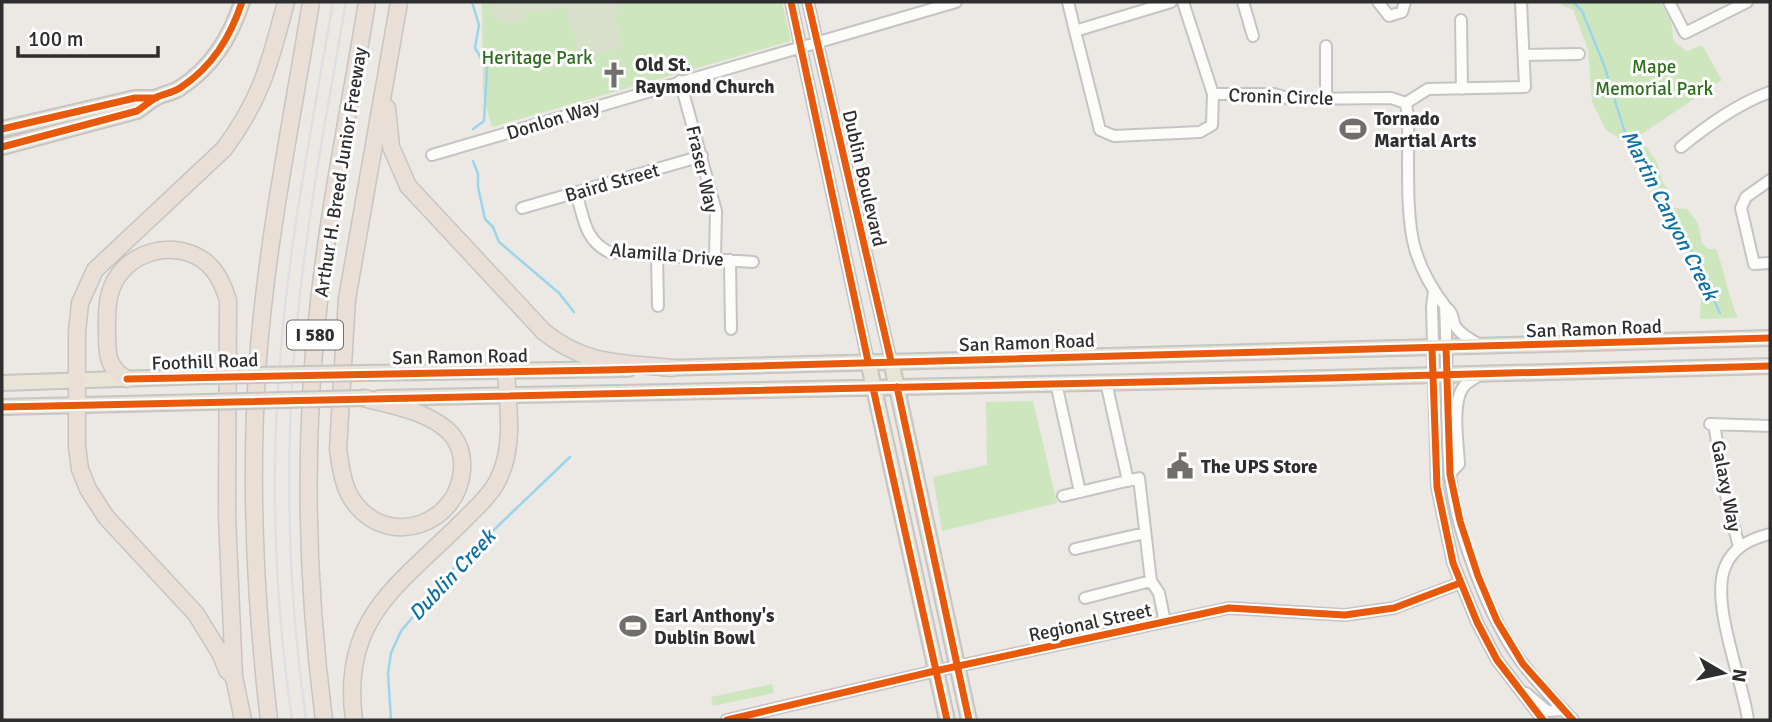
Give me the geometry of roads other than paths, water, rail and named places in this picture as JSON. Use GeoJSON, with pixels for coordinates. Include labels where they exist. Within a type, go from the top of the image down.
{"type":"FeatureCollection","features":[{"type":"Feature","properties":{"kind":"highway"},"geometry":{"type":"LineString","coordinates":[[234,677],[227,670],[220,653],[196,614],[106,517],[88,489],[80,469],[77,447],[77,332],[80,303],[95,270],[224,149],[241,126],[264,81],[286,2]]}},
{"type":"Feature","properties":{"kind":"highway","name":"I 580"},"geometry":{"type":"LineString","coordinates":[[269,720],[257,604],[254,544],[253,484],[258,358],[273,231],[312,2]]}},
{"type":"Feature","properties":{"kind":"highway","name":"Arthur H. Breed Junior Freeway"},"geometry":{"type":"LineString","coordinates":[[324,720],[315,645],[310,559],[309,471],[313,366],[326,241],[367,2]]}},
{"type":"Feature","properties":{"kind":"highway"},"geometry":{"type":"LineString","coordinates":[[364,398],[428,418],[451,434],[459,447],[463,463],[456,495],[447,508],[434,518],[405,527],[390,526],[365,514],[346,489],[338,449],[347,299],[399,2]]}},
{"type":"Feature","properties":{"kind":"highway"},"geometry":{"type":"LineString","coordinates":[[388,63],[387,125],[391,147],[408,186],[424,204],[537,325],[569,350],[601,360],[672,368]]}},
{"type":"Feature","properties":{"kind":"highway"},"geometry":{"type":"LineString","coordinates":[[127,379],[117,374],[109,363],[107,316],[108,299],[113,284],[122,270],[147,253],[175,250],[203,260],[214,271],[228,300],[227,516],[234,677],[243,720]]}},
{"type":"Feature","properties":{"kind":"highway"},"geometry":{"type":"LineString","coordinates":[[354,720],[354,670],[366,627],[376,608],[401,579],[451,534],[493,489],[502,473],[507,454],[506,372]]}},
{"type":"Feature","properties":{"kind":"main road"},"geometry":{"type":"LineString","coordinates":[[2,147],[137,111],[156,98],[177,90],[213,60],[227,39],[242,2]]}},
{"type":"Feature","properties":{"kind":"main road"},"geometry":{"type":"LineString","coordinates":[[2,129],[135,97],[156,98]]}},
{"type":"Feature","properties":{"kind":"main road","name":"San Ramon Road"},"geometry":{"type":"LineString","coordinates":[[285,375],[672,368],[1770,338]]}},
{"type":"Feature","properties":{"kind":"main road","name":"Dublin Boulevard"},"geometry":{"type":"LineString","coordinates":[[868,361],[947,720]]}},
{"type":"Feature","properties":{"kind":"main road","name":"Dublin Boulevard"},"geometry":{"type":"LineString","coordinates":[[891,361],[969,720]]}},
{"type":"Feature","properties":{"kind":"main road"},"geometry":{"type":"LineString","coordinates":[[2,407],[1770,366]]}},
{"type":"Feature","properties":{"kind":"main road","name":"Foothill Road"},"geometry":{"type":"LineString","coordinates":[[2,383],[285,375]]}},
{"type":"Feature","properties":{"kind":"street","name":"Dublin Boulevard"},"geometry":{"type":"LineString","coordinates":[[791,2],[868,361]]}},
{"type":"Feature","properties":{"kind":"street","name":"Dublin Boulevard"},"geometry":{"type":"LineString","coordinates":[[808,2],[891,361]]}},
{"type":"Feature","properties":{"kind":"street","name":"Donlon Way"},"geometry":{"type":"LineString","coordinates":[[432,155],[956,2]]}},
{"type":"Feature","properties":{"kind":"street"},"geometry":{"type":"LineString","coordinates":[[1068,2],[1075,31],[1171,2]]}},
{"type":"Feature","properties":{"kind":"street"},"geometry":{"type":"LineString","coordinates":[[1183,2],[1213,94]]}},
{"type":"Feature","properties":{"kind":"street"},"geometry":{"type":"LineString","coordinates":[[1243,2],[1253,36]]}},
{"type":"Feature","properties":{"kind":"street"},"geometry":{"type":"LineString","coordinates":[[1378,2],[1389,16],[1402,12],[1405,2]]}},
{"type":"Feature","properties":{"kind":"street"},"geometry":{"type":"LineString","coordinates":[[1482,346],[1458,330],[1453,314],[1434,291],[1420,261],[1412,235],[1406,103],[1428,89],[1525,87],[1521,2]]}},
{"type":"Feature","properties":{"kind":"street"},"geometry":{"type":"LineString","coordinates":[[1669,2],[1685,33],[1747,2]]}},
{"type":"Feature","properties":{"kind":"street"},"geometry":{"type":"LineString","coordinates":[[1461,20],[1462,89]]}},
{"type":"Feature","properties":{"kind":"street","name":"Cronin Circle"},"geometry":{"type":"LineString","coordinates":[[1075,31],[1100,130],[1114,136],[1199,132],[1212,125],[1213,94],[1274,94],[1290,99],[1391,98],[1406,103]]}},
{"type":"Feature","properties":{"kind":"street"},"geometry":{"type":"LineString","coordinates":[[1326,46],[1326,99]]}},
{"type":"Feature","properties":{"kind":"street"},"geometry":{"type":"LineString","coordinates":[[1524,55],[1579,54]]}},
{"type":"Feature","properties":{"kind":"street","name":"Fraser Way"},"geometry":{"type":"LineString","coordinates":[[680,81],[716,211],[715,259]]}},
{"type":"Feature","properties":{"kind":"street"},"geometry":{"type":"LineString","coordinates":[[1681,147],[1709,125],[1753,98],[1770,92]]}},
{"type":"Feature","properties":{"kind":"street","name":"Baird Street"},"geometry":{"type":"LineString","coordinates":[[522,208],[702,156]]}},
{"type":"Feature","properties":{"kind":"street"},"geometry":{"type":"LineString","coordinates":[[1770,180],[1746,197],[1741,208],[1754,264],[1770,263]]}},
{"type":"Feature","properties":{"kind":"street","name":"Alamilla Drive"},"geometry":{"type":"LineString","coordinates":[[576,193],[590,238],[597,246],[609,252],[753,261]]}},
{"type":"Feature","properties":{"kind":"street"},"geometry":{"type":"LineString","coordinates":[[657,255],[658,306]]}},
{"type":"Feature","properties":{"kind":"street"},"geometry":{"type":"LineString","coordinates":[[730,260],[731,329]]}},
{"type":"Feature","properties":{"kind":"street"},"geometry":{"type":"LineString","coordinates":[[1434,291],[1439,347],[1437,487],[1446,537],[1460,583],[1497,660],[1543,720]]}},
{"type":"Feature","properties":{"kind":"street"},"geometry":{"type":"LineString","coordinates":[[1439,347],[1445,306]]}},
{"type":"Feature","properties":{"kind":"street"},"geometry":{"type":"LineString","coordinates":[[1439,374],[1450,474],[1460,521],[1478,576],[1497,621],[1523,664],[1573,720]]}},
{"type":"Feature","properties":{"kind":"street"},"geometry":{"type":"LineString","coordinates":[[1450,474],[1459,464],[1457,408],[1460,393],[1468,383],[1483,374]]}},
{"type":"Feature","properties":{"kind":"street"},"geometry":{"type":"LineString","coordinates":[[1056,383],[1080,492]]}},
{"type":"Feature","properties":{"kind":"street"},"geometry":{"type":"LineString","coordinates":[[1107,383],[1128,481]]}},
{"type":"Feature","properties":{"kind":"street","name":"Galaxy Way"},"geometry":{"type":"LineString","coordinates":[[1739,547],[1711,424],[1770,426]]}},
{"type":"Feature","properties":{"kind":"street"},"geometry":{"type":"LineString","coordinates":[[1063,496],[1139,478],[1151,581],[1158,593],[1165,622]]}},
{"type":"Feature","properties":{"kind":"street"},"geometry":{"type":"LineString","coordinates":[[1074,549],[1145,533]]}},
{"type":"Feature","properties":{"kind":"street"},"geometry":{"type":"LineString","coordinates":[[1748,720],[1729,636],[1721,583],[1725,568],[1739,547],[1770,534]]}},
{"type":"Feature","properties":{"kind":"street"},"geometry":{"type":"LineString","coordinates":[[1085,597],[1151,581]]}},
{"type":"Feature","properties":{"kind":"street","name":"Regional Street"},"geometry":{"type":"LineString","coordinates":[[727,720],[957,666],[1229,608],[1345,615],[1394,608],[1460,583]]}},
{"type":"Feature","properties":{"kind":"street"},"geometry":{"type":"LineString","coordinates":[[1515,686],[1547,711],[1564,710]]}},
{"type":"Feature","properties":{"kind":"waterway","name":"Dublin Creek"},"geometry":{"type":"LineString","coordinates":[[472,2],[479,25],[475,48],[487,68],[484,121],[473,129]]}},
{"type":"Feature","properties":{"kind":"waterway","name":"Martin Canyon Creek"},"geometry":{"type":"LineString","coordinates":[[1573,2],[1582,11],[1604,65],[1626,136],[1683,233],[1720,313]]}},
{"type":"Feature","properties":{"kind":"waterway","name":"Dublin Creek"},"geometry":{"type":"LineString","coordinates":[[473,161],[478,174],[485,219],[493,227],[499,242],[559,293],[574,312]]}},
{"type":"Feature","properties":{"kind":"waterway","name":"Dublin Creek"},"geometry":{"type":"LineString","coordinates":[[391,720],[388,673],[391,653],[401,631],[454,568],[570,457]]}},
{"type":"Feature","properties":{"kind":"railway"},"geometry":{"type":"LineString","coordinates":[[292,720],[278,591],[276,418],[294,235],[333,2]]}},
{"type":"Feature","properties":{"kind":"railway"},"geometry":{"type":"LineString","coordinates":[[306,720],[295,624],[290,527],[292,381],[311,208],[346,2]]}},
{"type":"Feature","properties":{"kind":"place","name":"Old St. Raymond Church"},"geometry":{"type":"Point","coordinates":[614,75]}},
{"type":"Feature","properties":{"kind":"place","name":"Tornado Martial Arts"},"geometry":{"type":"Point","coordinates":[1353,129]}},
{"type":"Feature","properties":{"kind":"place","name":"The UPS Store"},"geometry":{"type":"Point","coordinates":[1180,466]}},
{"type":"Feature","properties":{"kind":"place","name":"Earl Anthony's Dublin Bowl"},"geometry":{"type":"Point","coordinates":[633,626]}},
{"type":"Feature","properties":{"kind":"park label","name":"Heritage Park"},"geometry":{"type":"Point","coordinates":[537,57]}},
{"type":"Feature","properties":{"kind":"park label","name":"Mape Memorial Park"},"geometry":{"type":"Point","coordinates":[1654,77]}}]}
